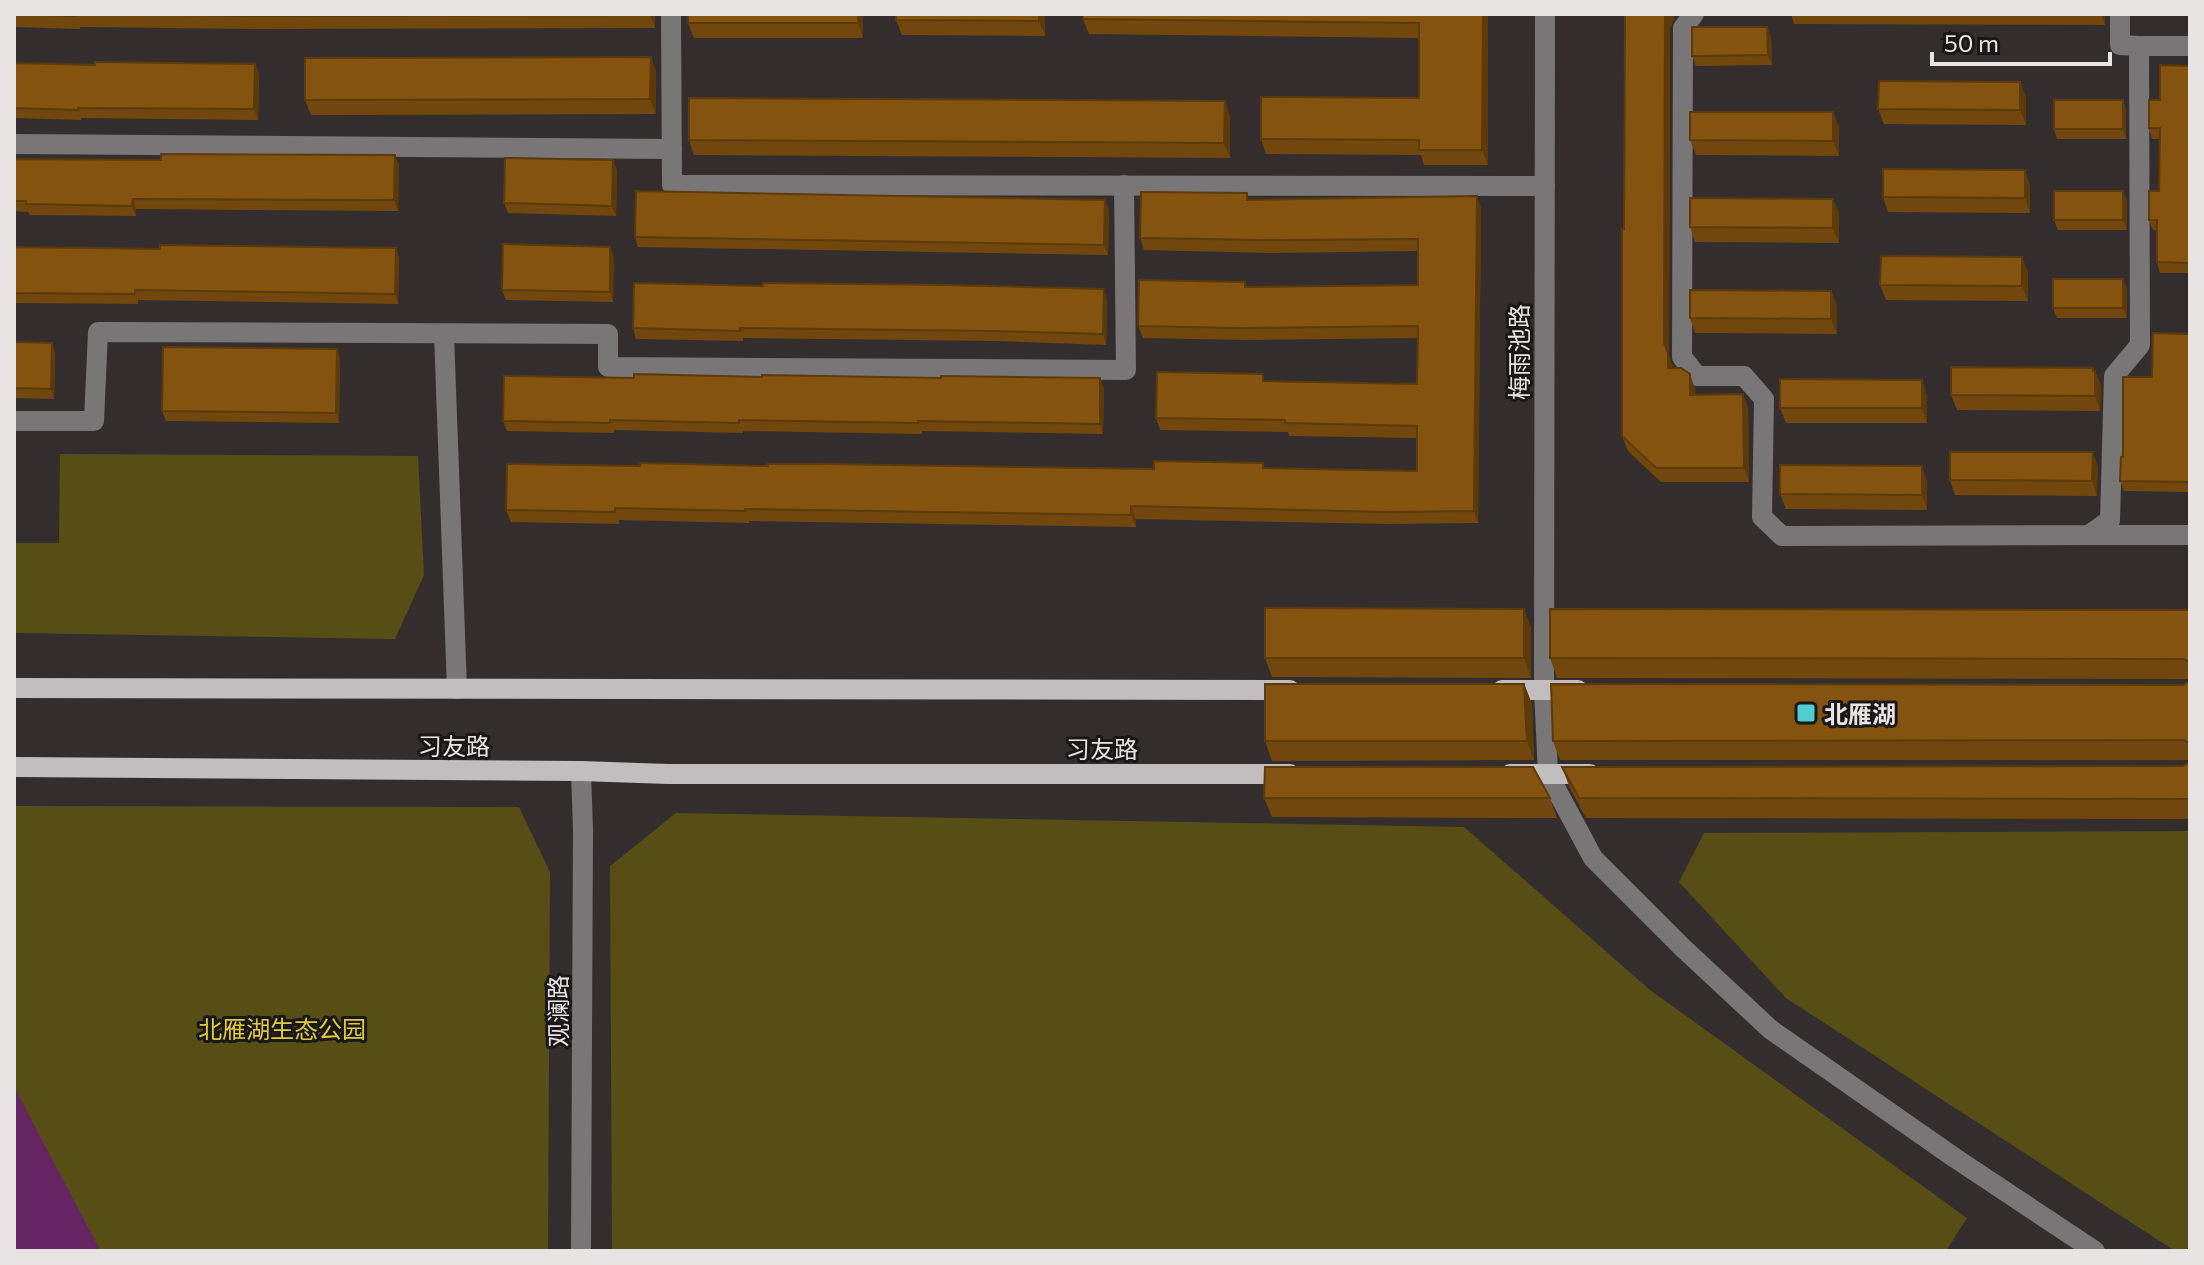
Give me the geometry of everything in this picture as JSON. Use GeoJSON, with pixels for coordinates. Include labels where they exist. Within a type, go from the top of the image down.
{"type":"FeatureCollection","features":[{"type":"Feature","properties":{"kind":"main road"},"geometry":{"type":"LineString","coordinates":[[14,688],[1304,690]]}},
{"type":"Feature","properties":{"kind":"main road"},"geometry":{"type":"LineString","coordinates":[[1480,690],[1591,690]]}},
{"type":"Feature","properties":{"kind":"main road","name":"习友路"},"geometry":{"type":"LineString","coordinates":[[14,767],[668,774],[1308,774]]}},
{"type":"Feature","properties":{"kind":"main road"},"geometry":{"type":"LineString","coordinates":[[1484,774],[1610,774]]}},
{"type":"Feature","properties":{"kind":"street"},"geometry":{"type":"LineString","coordinates":[[671,14],[672,185],[1545,186]]}},
{"type":"Feature","properties":{"kind":"street","name":"梅雨池路"},"geometry":{"type":"LineString","coordinates":[[1545,14],[1544,690],[1548,774]]}},
{"type":"Feature","properties":{"kind":"street"},"geometry":{"type":"LineString","coordinates":[[1694,14],[1683,28],[1682,357],[1697,376],[1744,376],[1764,399],[1762,517],[1782,536],[2190,535]]}},
{"type":"Feature","properties":{"kind":"street"},"geometry":{"type":"LineString","coordinates":[[2120,14],[2120,45],[2190,46]]}},
{"type":"Feature","properties":{"kind":"street"},"geometry":{"type":"LineString","coordinates":[[2089,535],[2110,520],[2114,376],[2140,345],[2139,46]]}},
{"type":"Feature","properties":{"kind":"street"},"geometry":{"type":"LineString","coordinates":[[14,144],[672,149]]}},
{"type":"Feature","properties":{"kind":"street"},"geometry":{"type":"LineString","coordinates":[[14,421],[94,421],[98,332],[608,334],[608,367],[1126,370],[1124,185]]}},
{"type":"Feature","properties":{"kind":"street"},"geometry":{"type":"LineString","coordinates":[[444,334],[457,689]]}},
{"type":"Feature","properties":{"kind":"street","name":"观澜路"},"geometry":{"type":"LineString","coordinates":[[581,771],[581,1251]]}},
{"type":"Feature","properties":{"kind":"street"},"geometry":{"type":"LineString","coordinates":[[1548,774],[1593,858],[1770,1029],[2095,1251]]}},
{"type":"Feature","properties":{"kind":"green space"},"geometry":{"type":"Polygon","coordinates":[[[60,454],[418,456],[424,575],[395,639],[14,633],[14,543],[59,543],[60,454]]]}},
{"type":"Feature","properties":{"kind":"green space","name":"北雁湖生态公园"},"geometry":{"type":"Polygon","coordinates":[[[14,806],[519,807],[550,872],[548,1251],[14,1251],[14,806]]]}},
{"type":"Feature","properties":{"kind":"green space"},"geometry":{"type":"Polygon","coordinates":[[[676,813],[1464,827],[1650,990],[1967,1218],[1946,1251],[612,1251],[610,866],[676,813]]]}},
{"type":"Feature","properties":{"kind":"green space"},"geometry":{"type":"Polygon","coordinates":[[[2190,831],[2190,1251],[2175,1251],[1786,998],[1679,882],[1704,833],[2190,831]]]}},
{"type":"Feature","properties":{"kind":"shaded area"},"geometry":{"type":"Polygon","coordinates":[[[14,1087],[99,1248],[99,1251],[14,1251],[14,1087]]]}},
{"type":"Feature","properties":{"kind":"building"},"geometry":{"type":"Polygon","coordinates":[[[14,14],[75,14],[75,16],[14,14]]]}},
{"type":"Feature","properties":{"kind":"building"},"geometry":{"type":"Polygon","coordinates":[[[100,14],[650,14],[650,15],[255,16],[100,14]]]}},
{"type":"Feature","properties":{"kind":"building"},"geometry":{"type":"Polygon","coordinates":[[[688,14],[858,14],[858,23],[688,23],[688,14]]]}},
{"type":"Feature","properties":{"kind":"building"},"geometry":{"type":"Polygon","coordinates":[[[896,14],[1039,14],[1039,21],[896,20],[896,14]]]}},
{"type":"Feature","properties":{"kind":"building"},"geometry":{"type":"Polygon","coordinates":[[[1083,14],[1483,14],[1482,150],[1419,150],[1419,140],[1261,139],[1261,97],[1419,98],[1419,23],[1083,19],[1083,14]]]}},
{"type":"Feature","properties":{"kind":"building"},"geometry":{"type":"Polygon","coordinates":[[[1625,14],[1665,14],[1664,343],[1668,368],[1681,368],[1690,374],[1690,395],[1743,394],[1744,468],[1656,468],[1622,436],[1625,14]]]}},
{"type":"Feature","properties":{"kind":"building"},"geometry":{"type":"Polygon","coordinates":[[[1692,27],[1767,27],[1768,55],[1692,56],[1692,27]]]}},
{"type":"Feature","properties":{"kind":"building"},"geometry":{"type":"Polygon","coordinates":[[[651,57],[650,99],[305,100],[305,58],[651,57]]]}},
{"type":"Feature","properties":{"kind":"building"},"geometry":{"type":"Polygon","coordinates":[[[95,62],[255,64],[254,109],[14,108],[14,63],[95,65],[95,62]]]}},
{"type":"Feature","properties":{"kind":"building"},"geometry":{"type":"Polygon","coordinates":[[[2160,65],[2190,66],[2190,263],[2157,262],[2157,220],[2149,220],[2149,191],[2159,191],[2160,128],[2149,128],[2149,100],[2160,100],[2160,65]]]}},
{"type":"Feature","properties":{"kind":"building"},"geometry":{"type":"Polygon","coordinates":[[[1879,81],[2020,82],[2020,110],[1878,109],[1879,81]]]}},
{"type":"Feature","properties":{"kind":"building"},"geometry":{"type":"Polygon","coordinates":[[[689,98],[1225,101],[1224,143],[689,140],[689,98]]]}},
{"type":"Feature","properties":{"kind":"building"},"geometry":{"type":"Polygon","coordinates":[[[2054,100],[2123,100],[2123,129],[2054,129],[2054,100]]]}},
{"type":"Feature","properties":{"kind":"building"},"geometry":{"type":"Polygon","coordinates":[[[1690,112],[1833,112],[1833,141],[1690,140],[1690,112]]]}},
{"type":"Feature","properties":{"kind":"building"},"geometry":{"type":"Polygon","coordinates":[[[161,154],[395,155],[394,200],[133,199],[132,206],[26,204],[26,201],[14,201],[14,159],[161,160],[161,154]]]}},
{"type":"Feature","properties":{"kind":"building"},"geometry":{"type":"Polygon","coordinates":[[[505,158],[613,160],[612,206],[504,203],[505,158]]]}},
{"type":"Feature","properties":{"kind":"building"},"geometry":{"type":"Polygon","coordinates":[[[1883,169],[2025,170],[2025,198],[1883,197],[1883,169]]]}},
{"type":"Feature","properties":{"kind":"building"},"geometry":{"type":"Polygon","coordinates":[[[636,191],[1105,200],[1104,245],[635,237],[636,191]]]}},
{"type":"Feature","properties":{"kind":"building"},"geometry":{"type":"Polygon","coordinates":[[[2054,191],[2123,191],[2123,220],[2054,220],[2054,191]]]}},
{"type":"Feature","properties":{"kind":"building"},"geometry":{"type":"Polygon","coordinates":[[[1141,192],[1247,193],[1247,200],[1477,196],[1474,511],[1131,506],[1131,515],[745,509],[615,508],[615,512],[506,510],[507,464],[822,464],[1154,469],[1154,461],[1263,463],[1263,468],[1417,471],[1417,426],[1156,418],[1157,372],[1263,374],[1263,381],[1417,384],[1418,326],[1138,326],[1139,280],[1245,282],[1245,287],[1418,285],[1418,239],[1140,238],[1141,192]]]}},
{"type":"Feature","properties":{"kind":"building"},"geometry":{"type":"Polygon","coordinates":[[[1690,198],[1833,199],[1833,228],[1690,227],[1690,198]]]}},
{"type":"Feature","properties":{"kind":"building"},"geometry":{"type":"Polygon","coordinates":[[[503,244],[610,247],[610,292],[502,290],[503,244]]]}},
{"type":"Feature","properties":{"kind":"building"},"geometry":{"type":"Polygon","coordinates":[[[160,245],[396,248],[395,294],[135,290],[135,294],[14,293],[14,247],[160,249],[160,245]]]}},
{"type":"Feature","properties":{"kind":"building"},"geometry":{"type":"Polygon","coordinates":[[[1881,256],[2022,257],[2022,286],[1880,285],[1881,256]]]}},
{"type":"Feature","properties":{"kind":"building"},"geometry":{"type":"Polygon","coordinates":[[[2053,279],[2123,279],[2123,308],[2053,308],[2053,279]]]}},
{"type":"Feature","properties":{"kind":"building"},"geometry":{"type":"Polygon","coordinates":[[[634,283],[1104,289],[1103,334],[633,328],[634,283]]]}},
{"type":"Feature","properties":{"kind":"building"},"geometry":{"type":"Polygon","coordinates":[[[1690,290],[1831,291],[1831,319],[1690,318],[1690,290]]]}},
{"type":"Feature","properties":{"kind":"building"},"geometry":{"type":"Polygon","coordinates":[[[2153,333],[2190,334],[2190,482],[2120,481],[2123,377],[2152,377],[2153,333]]]}},
{"type":"Feature","properties":{"kind":"building"},"geometry":{"type":"Polygon","coordinates":[[[14,342],[52,343],[51,389],[14,388],[14,342]]]}},
{"type":"Feature","properties":{"kind":"building"},"geometry":{"type":"Polygon","coordinates":[[[163,347],[337,349],[336,413],[162,411],[163,347]]]}},
{"type":"Feature","properties":{"kind":"building"},"geometry":{"type":"Polygon","coordinates":[[[1951,367],[2093,368],[2095,396],[1951,395],[1951,367]]]}},
{"type":"Feature","properties":{"kind":"building"},"geometry":{"type":"Polygon","coordinates":[[[634,374],[1100,378],[1100,424],[503,421],[504,376],[634,378],[634,374]]]}},
{"type":"Feature","properties":{"kind":"building"},"geometry":{"type":"Polygon","coordinates":[[[1780,379],[1922,380],[1922,408],[1780,408],[1780,379]]]}},
{"type":"Feature","properties":{"kind":"building"},"geometry":{"type":"Polygon","coordinates":[[[1950,452],[2093,452],[2092,481],[1950,480],[1950,452]]]}},
{"type":"Feature","properties":{"kind":"building"},"geometry":{"type":"Polygon","coordinates":[[[1780,465],[1922,466],[1922,495],[1780,494],[1780,465]]]}},
{"type":"Feature","properties":{"kind":"building"},"geometry":{"type":"Polygon","coordinates":[[[1265,608],[1524,609],[1524,658],[1265,658],[1265,608]]]}},
{"type":"Feature","properties":{"kind":"building"},"geometry":{"type":"Polygon","coordinates":[[[1550,609],[2190,610],[2190,662],[2183,659],[1550,658],[1550,609]]]}},
{"type":"Feature","properties":{"kind":"building"},"geometry":{"type":"Polygon","coordinates":[[[2190,681],[2190,743],[2183,740],[1553,741],[1551,684],[2183,685],[2190,681]]]}},
{"type":"Feature","properties":{"kind":"building"},"geometry":{"type":"Polygon","coordinates":[[[1265,684],[1524,684],[1527,741],[1265,741],[1265,684]]]}},
{"type":"Feature","properties":{"kind":"building"},"geometry":{"type":"Polygon","coordinates":[[[2190,762],[2190,799],[1579,798],[1562,767],[2183,766],[2190,762]]]}},
{"type":"Feature","properties":{"kind":"building"},"geometry":{"type":"Polygon","coordinates":[[[1265,767],[1533,767],[1550,798],[1264,798],[1265,767]]]}},
{"type":"Feature","properties":{"kind":"place","name":"北雁湖"},"geometry":{"type":"Point","coordinates":[1806,713]}}]}
